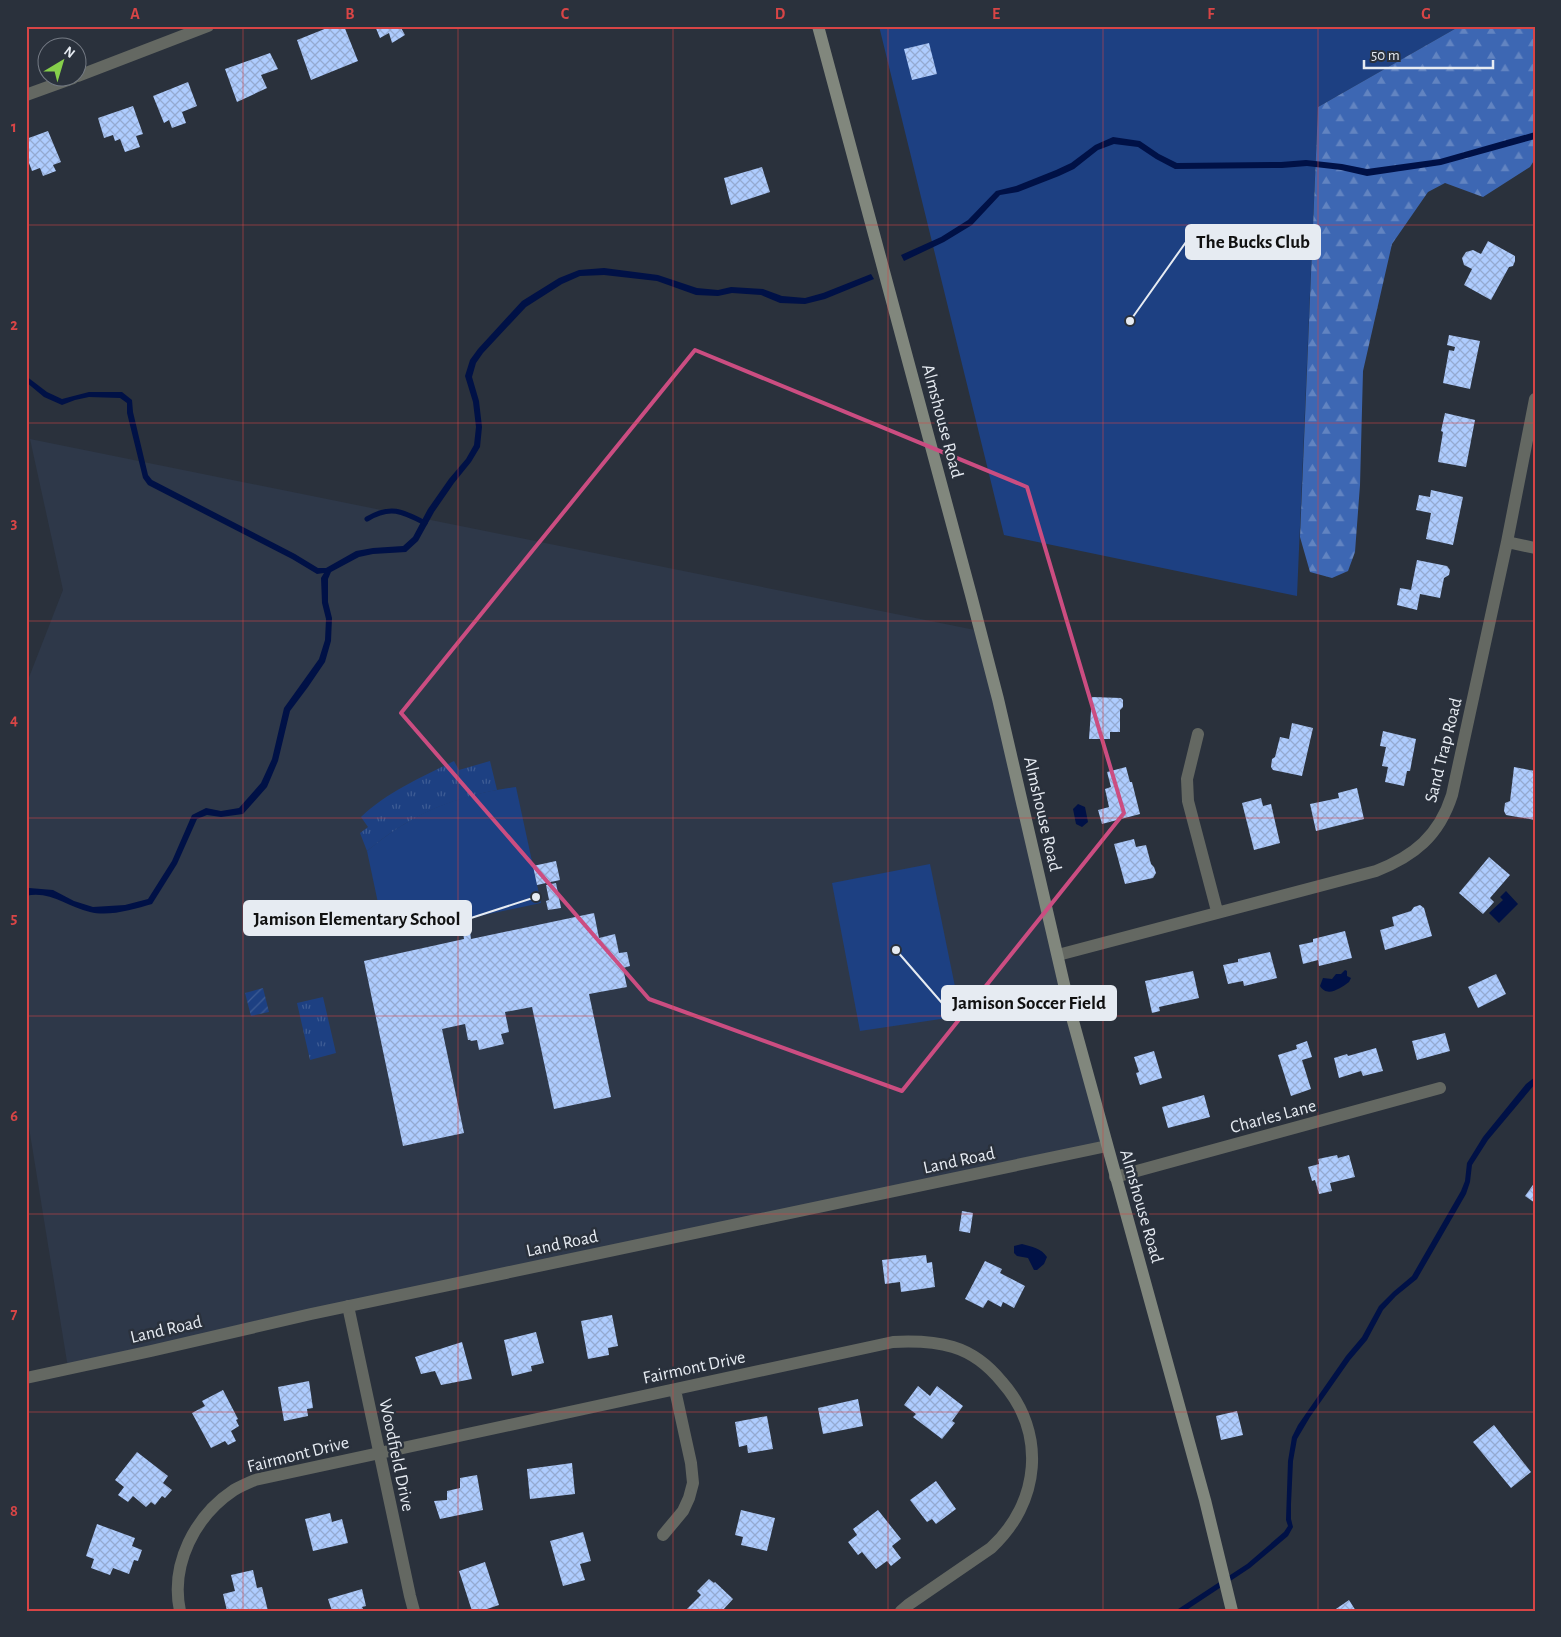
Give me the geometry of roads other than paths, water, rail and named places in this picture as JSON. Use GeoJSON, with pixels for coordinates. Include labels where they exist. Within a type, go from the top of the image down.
{"type":"FeatureCollection","features":[{"type":"Feature","properties":{"kind":"main road","name":"Almshouse Road"},"geometry":{"type":"LineString","coordinates":[[818,26],[974,604],[1072,1018],[1115,1177],[1164,1346],[1232,1611]]}},
{"type":"Feature","properties":{"kind":"street"},"geometry":{"type":"LineString","coordinates":[[88,72],[208,26]]}},
{"type":"Feature","properties":{"kind":"street"},"geometry":{"type":"LineString","coordinates":[[26,96],[47,88]]}},
{"type":"Feature","properties":{"kind":"street","name":"Sand Trap Road"},"geometry":{"type":"LineString","coordinates":[[1058,955],[1383,868],[1411,854],[1424,843],[1438,826],[1452,796],[1507,542],[1535,399]]}},
{"type":"Feature","properties":{"kind":"street"},"geometry":{"type":"LineString","coordinates":[[1507,542],[1535,548]]}},
{"type":"Feature","properties":{"kind":"street"},"geometry":{"type":"LineString","coordinates":[[1198,734],[1188,770],[1187,788],[1197,839],[1217,911]]}},
{"type":"Feature","properties":{"kind":"street","name":"Charles Lane"},"geometry":{"type":"LineString","coordinates":[[1115,1177],[1440,1088]]}},
{"type":"Feature","properties":{"kind":"street","name":"Land Road"},"geometry":{"type":"LineString","coordinates":[[26,1378],[348,1306],[1107,1146]]}},
{"type":"Feature","properties":{"kind":"street","name":"Woodfield Drive"},"geometry":{"type":"LineString","coordinates":[[348,1306],[378,1453],[414,1611]]}},
{"type":"Feature","properties":{"kind":"street","name":"Fairmont Drive"},"geometry":{"type":"LineString","coordinates":[[180,1611],[178,1581],[189,1540],[200,1521],[217,1503],[235,1489],[255,1480],[893,1342],[917,1340],[955,1348],[975,1357],[993,1371],[1010,1390],[1019,1405],[1028,1428],[1032,1449],[1032,1472],[1024,1501],[1014,1523],[1002,1538],[991,1548],[901,1611]]}},
{"type":"Feature","properties":{"kind":"street"},"geometry":{"type":"LineString","coordinates":[[663,1535],[683,1511],[690,1498],[693,1483],[691,1463],[675,1390]]}},
{"type":"Feature","properties":{"kind":"waterway"},"geometry":{"type":"LineString","coordinates":[[367,519],[383,512],[396,511],[425,523]]}},
{"type":"Feature","properties":{"kind":"place","name":"The Bucks Club"},"geometry":{"type":"Point","coordinates":[1130,321]}},
{"type":"Feature","properties":{"kind":"place","name":"Jamison Elementary School"},"geometry":{"type":"Point","coordinates":[536,897]}},
{"type":"Feature","properties":{"kind":"place","name":"Jamison Soccer Field"},"geometry":{"type":"Point","coordinates":[896,950]}}]}
